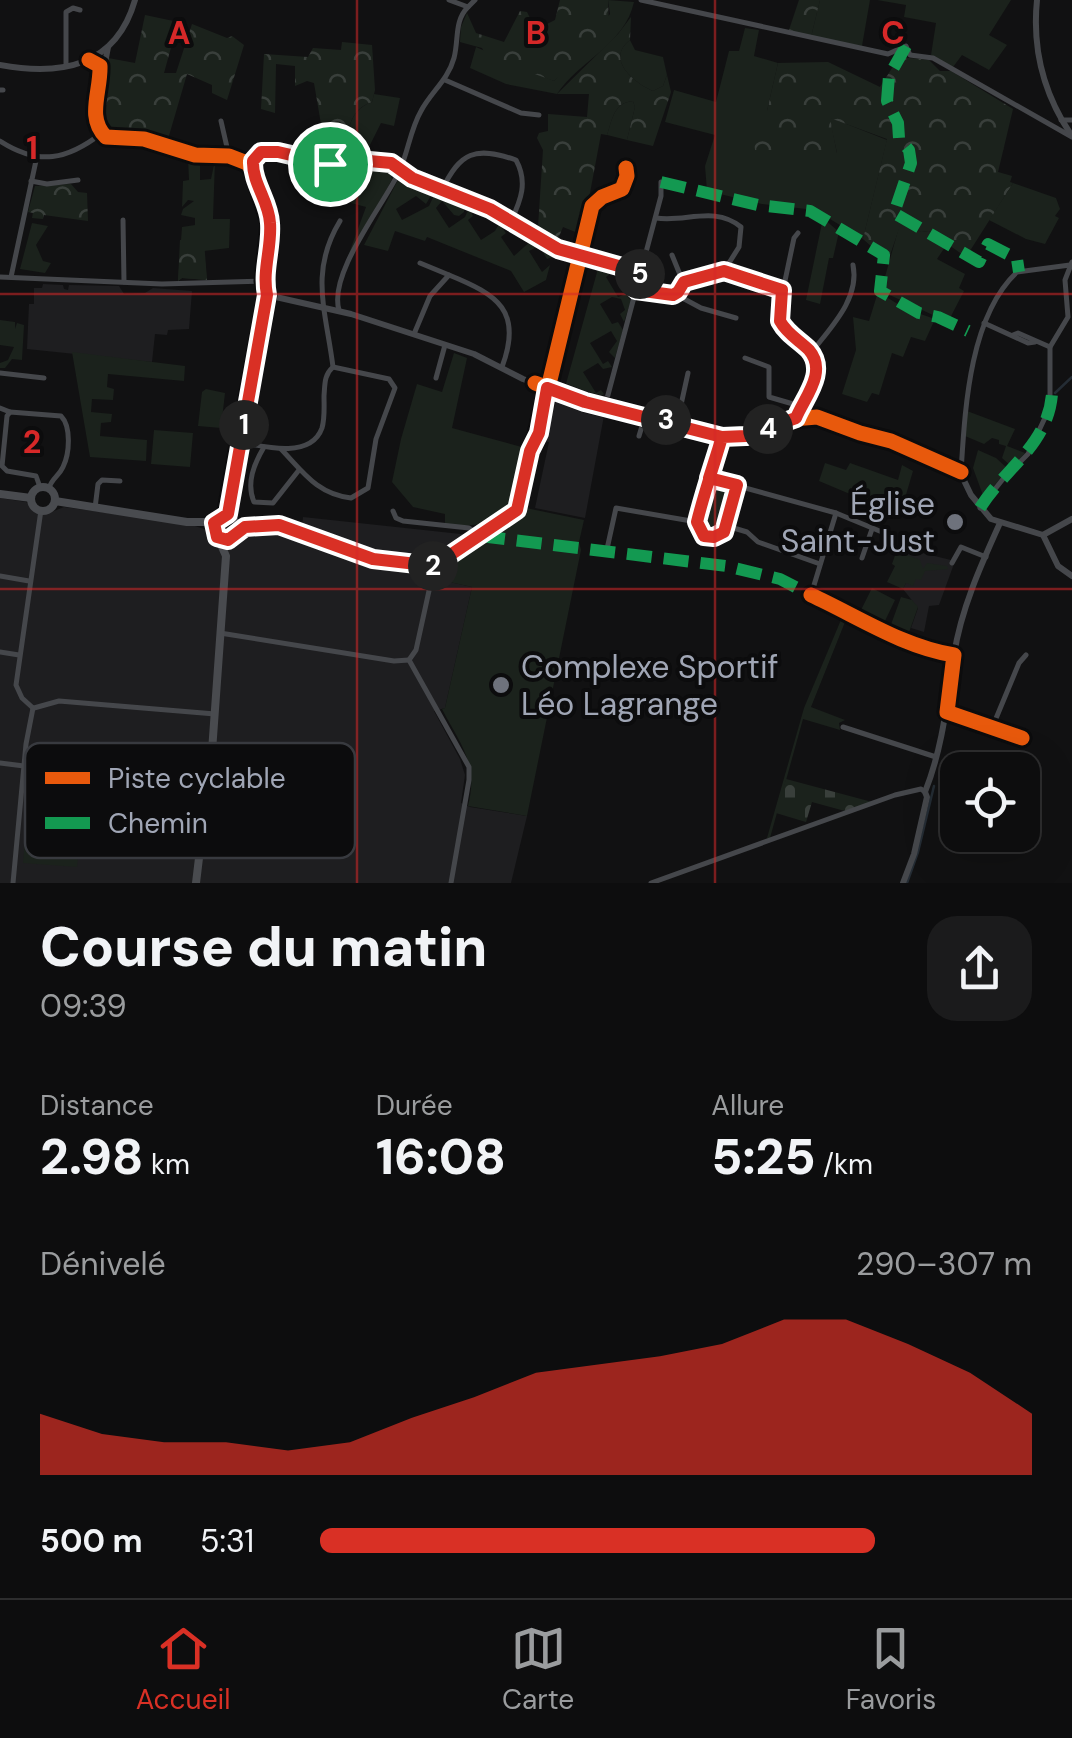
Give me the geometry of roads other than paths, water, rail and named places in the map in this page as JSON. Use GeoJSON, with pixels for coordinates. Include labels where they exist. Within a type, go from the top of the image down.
{"type":"FeatureCollection","features":[{"type":"Feature","properties":{"kind":"main road"},"geometry":{"type":"LineString","coordinates":[[54,502],[51,508],[41,510],[31,498],[34,490],[45,488],[54,502],[187,522],[233,536]]}},
{"type":"Feature","properties":{"kind":"main road"},"geometry":{"type":"LineString","coordinates":[[0,494],[31,498]]}},
{"type":"Feature","properties":{"kind":"main road"},"geometry":{"type":"LineString","coordinates":[[216,531],[232,520]]}},
{"type":"Feature","properties":{"kind":"main road"},"geometry":{"type":"LineString","coordinates":[[211,743],[232,520]]}},
{"type":"Feature","properties":{"kind":"main road"},"geometry":{"type":"LineString","coordinates":[[216,531],[226,556],[222,633]]}},
{"type":"Feature","properties":{"kind":"main road"},"geometry":{"type":"LineString","coordinates":[[196,883],[199,858]]}},
{"type":"Feature","properties":{"kind":"street"},"geometry":{"type":"LineString","coordinates":[[0,64],[38,71],[89,60],[123,30],[135,0]]}},
{"type":"Feature","properties":{"kind":"street"},"geometry":{"type":"LineString","coordinates":[[458,21],[475,0]]}},
{"type":"Feature","properties":{"kind":"street"},"geometry":{"type":"LineString","coordinates":[[1038,0],[1036,44],[1044,80],[1072,137]]}},
{"type":"Feature","properties":{"kind":"street"},"geometry":{"type":"LineString","coordinates":[[452,1],[468,7]]}},
{"type":"Feature","properties":{"kind":"street"},"geometry":{"type":"LineString","coordinates":[[340,312],[336,292],[350,260],[400,169],[419,114],[444,80],[453,60],[458,21],[452,1]]}},
{"type":"Feature","properties":{"kind":"street"},"geometry":{"type":"LineString","coordinates":[[648,1],[888,54],[906,46],[910,55],[933,58],[1072,137]]}},
{"type":"Feature","properties":{"kind":"street"},"geometry":{"type":"LineString","coordinates":[[65,68],[66,12],[80,10]]}},
{"type":"Feature","properties":{"kind":"street"},"geometry":{"type":"LineString","coordinates":[[103,132],[98,117],[109,45]]}},
{"type":"Feature","properties":{"kind":"street"},"geometry":{"type":"LineString","coordinates":[[99,54],[104,62]]}},
{"type":"Feature","properties":{"kind":"street"},"geometry":{"type":"LineString","coordinates":[[89,60],[97,62],[101,71],[95,119],[103,132],[115,138],[144,139],[195,155],[233,157],[278,152],[330,164],[391,163],[490,209],[558,249],[640,272]]}},
{"type":"Feature","properties":{"kind":"street"},"geometry":{"type":"LineString","coordinates":[[444,80],[521,113],[539,115]]}},
{"type":"Feature","properties":{"kind":"street"},"geometry":{"type":"LineString","coordinates":[[1061,120],[1072,120]]}},
{"type":"Feature","properties":{"kind":"street"},"geometry":{"type":"LineString","coordinates":[[221,121],[233,157],[253,170]]}},
{"type":"Feature","properties":{"kind":"street"},"geometry":{"type":"LineString","coordinates":[[0,141],[37,156],[71,154],[103,132]]}},
{"type":"Feature","properties":{"kind":"street"},"geometry":{"type":"LineString","coordinates":[[261,152],[253,161],[253,170],[270,223],[264,281],[267,295],[235,475],[232,520],[311,534],[373,559],[434,566],[517,510],[592,206],[622,189],[626,168]]}},
{"type":"Feature","properties":{"kind":"street"},"geometry":{"type":"LineString","coordinates":[[442,190],[454,165],[472,154],[496,153],[516,160],[523,173],[522,198],[510,221]]}},
{"type":"Feature","properties":{"kind":"street"},"geometry":{"type":"LineString","coordinates":[[11,277],[37,156]]}},
{"type":"Feature","properties":{"kind":"street"},"geometry":{"type":"LineString","coordinates":[[32,182],[78,180]]}},
{"type":"Feature","properties":{"kind":"street"},"geometry":{"type":"LineString","coordinates":[[605,406],[656,218],[661,182]]}},
{"type":"Feature","properties":{"kind":"street"},"geometry":{"type":"LineString","coordinates":[[656,218],[672,221],[690,214],[706,214],[737,222],[743,233],[740,246],[724,271]]}},
{"type":"Feature","properties":{"kind":"street"},"geometry":{"type":"LineString","coordinates":[[122,220],[124,282]]}},
{"type":"Feature","properties":{"kind":"street"},"geometry":{"type":"LineString","coordinates":[[241,442],[281,449],[309,443],[318,436],[325,381],[333,366],[322,307],[321,261],[330,235],[340,221]]}},
{"type":"Feature","properties":{"kind":"street"},"geometry":{"type":"LineString","coordinates":[[796,418],[816,373],[811,353],[780,321],[782,290],[798,233]]}},
{"type":"Feature","properties":{"kind":"street"},"geometry":{"type":"LineString","coordinates":[[672,256],[684,282]]}},
{"type":"Feature","properties":{"kind":"street"},"geometry":{"type":"LineString","coordinates":[[420,263],[484,289],[504,309],[512,330],[502,367]]}},
{"type":"Feature","properties":{"kind":"street"},"geometry":{"type":"LineString","coordinates":[[980,508],[1028,454],[1050,407],[1050,347],[1068,317],[1065,289],[1071,264],[1016,272],[992,304],[970,379],[961,472],[980,508],[1000,523],[1043,535],[1072,519]]}},
{"type":"Feature","properties":{"kind":"street"},"geometry":{"type":"LineString","coordinates":[[811,353],[844,310],[854,274],[852,265]]}},
{"type":"Feature","properties":{"kind":"street"},"geometry":{"type":"LineString","coordinates":[[675,294],[684,282],[724,271],[782,290]]}},
{"type":"Feature","properties":{"kind":"street"},"geometry":{"type":"LineString","coordinates":[[414,334],[430,296],[449,275]]}},
{"type":"Feature","properties":{"kind":"street"},"geometry":{"type":"LineString","coordinates":[[0,276],[124,282],[264,281]]}},
{"type":"Feature","properties":{"kind":"street"},"geometry":{"type":"LineString","coordinates":[[636,290],[675,294],[702,308],[736,318]]}},
{"type":"Feature","properties":{"kind":"street"},"geometry":{"type":"LineString","coordinates":[[267,295],[414,334],[547,388],[722,437],[746,436],[808,416],[891,441],[961,472]]}},
{"type":"Feature","properties":{"kind":"street"},"geometry":{"type":"LineString","coordinates":[[984,323],[1028,343],[1050,347]]}},
{"type":"Feature","properties":{"kind":"street"},"geometry":{"type":"LineString","coordinates":[[436,378],[445,344]]}},
{"type":"Feature","properties":{"kind":"street"},"geometry":{"type":"LineString","coordinates":[[745,358],[770,367],[769,397],[800,407],[808,416]]}},
{"type":"Feature","properties":{"kind":"street"},"geometry":{"type":"LineString","coordinates":[[281,449],[310,482],[338,496],[356,498],[368,488],[376,439],[395,388],[393,382],[333,366]]}},
{"type":"Feature","properties":{"kind":"street"},"geometry":{"type":"LineString","coordinates":[[0,372],[44,378]]}},
{"type":"Feature","properties":{"kind":"street"},"geometry":{"type":"LineString","coordinates":[[677,423],[688,373]]}},
{"type":"Feature","properties":{"kind":"street"},"geometry":{"type":"LineString","coordinates":[[0,408],[66,420],[69,426],[64,464],[45,488],[36,476],[6,471],[2,466],[10,412]]}},
{"type":"Feature","properties":{"kind":"street"},"geometry":{"type":"LineString","coordinates":[[639,436],[646,416]]}},
{"type":"Feature","properties":{"kind":"street"},"geometry":{"type":"LineString","coordinates":[[722,437],[697,522],[700,532],[708,537],[720,535],[727,526],[737,485]]}},
{"type":"Feature","properties":{"kind":"street"},"geometry":{"type":"LineString","coordinates":[[264,447],[252,467],[254,502],[273,503],[299,470]]}},
{"type":"Feature","properties":{"kind":"street"},"geometry":{"type":"LineString","coordinates":[[709,478],[836,513],[882,532]]}},
{"type":"Feature","properties":{"kind":"street"},"geometry":{"type":"LineString","coordinates":[[95,508],[98,484],[102,480],[120,481]]}},
{"type":"Feature","properties":{"kind":"street"},"geometry":{"type":"LineString","coordinates":[[607,550],[616,508],[697,522]]}},
{"type":"Feature","properties":{"kind":"street"},"geometry":{"type":"LineString","coordinates":[[34,708],[22,698],[16,685],[41,510]]}},
{"type":"Feature","properties":{"kind":"street"},"geometry":{"type":"LineString","coordinates":[[394,511],[396,518],[403,521],[469,528],[480,536]]}},
{"type":"Feature","properties":{"kind":"street"},"geometry":{"type":"LineString","coordinates":[[836,513],[811,595],[891,634],[954,655]]}},
{"type":"Feature","properties":{"kind":"street"},"geometry":{"type":"LineString","coordinates":[[904,883],[948,712],[954,655],[974,583],[1000,523]]}},
{"type":"Feature","properties":{"kind":"street"},"geometry":{"type":"LineString","coordinates":[[233,536],[245,527],[273,525]]}},
{"type":"Feature","properties":{"kind":"street"},"geometry":{"type":"LineString","coordinates":[[727,526],[747,532],[758,542],[822,565]]}},
{"type":"Feature","properties":{"kind":"street"},"geometry":{"type":"LineString","coordinates":[[862,558],[872,529]]}},
{"type":"Feature","properties":{"kind":"street"},"geometry":{"type":"LineString","coordinates":[[1043,535],[1058,566],[1072,576]]}},
{"type":"Feature","properties":{"kind":"street"},"geometry":{"type":"LineString","coordinates":[[952,563],[961,546],[986,557]]}},
{"type":"Feature","properties":{"kind":"street"},"geometry":{"type":"LineString","coordinates":[[409,660],[416,650],[434,566]]}},
{"type":"Feature","properties":{"kind":"street"},"geometry":{"type":"LineString","coordinates":[[0,576],[30,581]]}},
{"type":"Feature","properties":{"kind":"street"},"geometry":{"type":"LineString","coordinates":[[222,633],[394,661],[409,660]]}},
{"type":"Feature","properties":{"kind":"street"},"geometry":{"type":"LineString","coordinates":[[0,652],[19,655]]}},
{"type":"Feature","properties":{"kind":"street"},"geometry":{"type":"LineString","coordinates":[[992,728],[1026,655]]}},
{"type":"Feature","properties":{"kind":"street"},"geometry":{"type":"LineString","coordinates":[[409,660],[469,770],[451,883]]}},
{"type":"Feature","properties":{"kind":"street"},"geometry":{"type":"LineString","coordinates":[[34,708],[59,701],[215,714]]}},
{"type":"Feature","properties":{"kind":"street"},"geometry":{"type":"LineString","coordinates":[[28,743],[34,708]]}},
{"type":"Feature","properties":{"kind":"street"},"geometry":{"type":"LineString","coordinates":[[948,712],[1022,738]]}},
{"type":"Feature","properties":{"kind":"street"},"geometry":{"type":"LineString","coordinates":[[843,727],[936,757]]}},
{"type":"Feature","properties":{"kind":"street"},"geometry":{"type":"LineString","coordinates":[[12,883],[25,760]]}},
{"type":"Feature","properties":{"kind":"street"},"geometry":{"type":"LineString","coordinates":[[0,763],[24,766]]}},
{"type":"Feature","properties":{"kind":"street"},"geometry":{"type":"LineString","coordinates":[[651,883],[895,795],[920,789],[925,792]]}},
{"type":"Feature","properties":{"kind":"waterway"},"geometry":{"type":"LineString","coordinates":[[1055,393],[1072,377]]}},
{"type":"Feature","properties":{"kind":"waterway"},"geometry":{"type":"LineString","coordinates":[[907,883],[934,786]]}},
{"type":"Feature","properties":{"kind":"place","name":"Église Saint-Just"},"geometry":{"type":"Point","coordinates":[955,522]}},
{"type":"Feature","properties":{"kind":"place","name":"Complexe Sportif Léo Lagrange"},"geometry":{"type":"Point","coordinates":[501,685]}}]}
